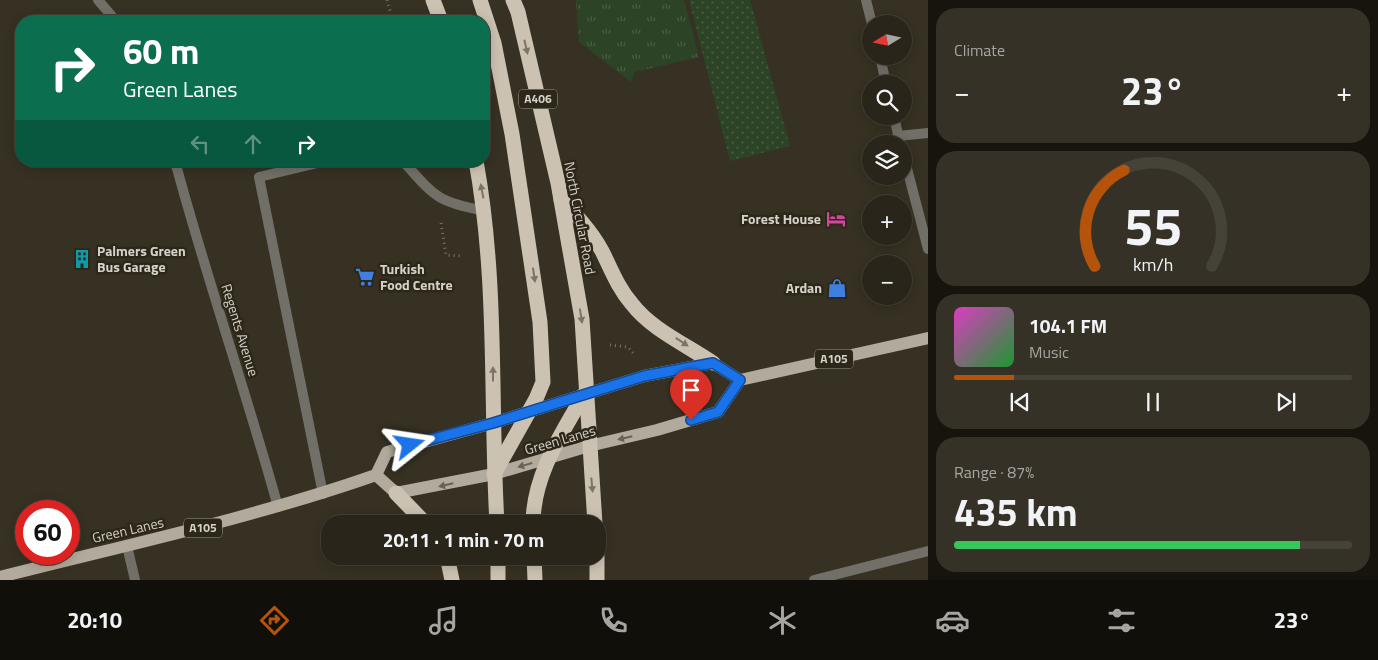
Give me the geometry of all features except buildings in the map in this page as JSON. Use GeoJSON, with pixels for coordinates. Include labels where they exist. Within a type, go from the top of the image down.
{"type":"FeatureCollection","features":[{"type":"Feature","properties":{"kind":"highway"},"geometry":{"type":"LineString","coordinates":[[433,0],[439,15]]}},
{"type":"Feature","properties":{"kind":"highway","name":"A406"},"geometry":{"type":"LineString","coordinates":[[480,0],[485,15]]}},
{"type":"Feature","properties":{"kind":"highway","name":"North Circular Road"},"geometry":{"type":"LineString","coordinates":[[513,0],[518,12],[561,200],[582,318],[589,446]]}},
{"type":"Feature","properties":{"kind":"highway","name":"A406"},"geometry":{"type":"LineString","coordinates":[[490,31],[512,134],[540,322],[543,382],[536,399],[494,474]]}},
{"type":"Feature","properties":{"kind":"highway"},"geometry":{"type":"LineString","coordinates":[[477,167],[485,211],[491,274],[494,474],[496,515]]}},
{"type":"Feature","properties":{"kind":"highway"},"geometry":{"type":"LineString","coordinates":[[561,200],[584,223],[601,250],[615,280],[632,305],[650,322],[713,363]]}},
{"type":"Feature","properties":{"kind":"highway","name":"A406"},"geometry":{"type":"LineString","coordinates":[[534,515],[535,501],[548,458],[585,393]]}},
{"type":"Feature","properties":{"kind":"highway","name":"A406"},"geometry":{"type":"LineString","coordinates":[[589,446],[594,515]]}},
{"type":"Feature","properties":{"kind":"highway"},"geometry":{"type":"LineString","coordinates":[[396,493],[417,515]]}},
{"type":"Feature","properties":{"kind":"highway"},"geometry":{"type":"LineString","coordinates":[[449,565],[452,580]]}},
{"type":"Feature","properties":{"kind":"highway"},"geometry":{"type":"LineString","coordinates":[[498,565],[498,580]]}},
{"type":"Feature","properties":{"kind":"highway"},"geometry":{"type":"LineString","coordinates":[[534,565],[535,580]]}},
{"type":"Feature","properties":{"kind":"highway"},"geometry":{"type":"LineString","coordinates":[[597,565],[598,580]]}},
{"type":"Feature","properties":{"kind":"main road","name":"A105"},"geometry":{"type":"LineString","coordinates":[[740,380],[928,338]]}},
{"type":"Feature","properties":{"kind":"main road"},"geometry":{"type":"LineString","coordinates":[[396,493],[376,475],[387,452],[493,423],[644,376],[713,363],[740,380]]}},
{"type":"Feature","properties":{"kind":"main road","name":"Green Lanes"},"geometry":{"type":"LineString","coordinates":[[396,493],[494,474],[589,446],[657,430],[718,412],[740,380]]}},
{"type":"Feature","properties":{"kind":"main road","name":"Green Lanes"},"geometry":{"type":"LineString","coordinates":[[0,577],[211,526],[323,494],[376,475]]}},
{"type":"Feature","properties":{"kind":"street"},"geometry":{"type":"LineString","coordinates":[[98,0],[111,15]]}},
{"type":"Feature","properties":{"kind":"street"},"geometry":{"type":"LineString","coordinates":[[866,0],[870,15]]}},
{"type":"Feature","properties":{"kind":"street"},"geometry":{"type":"LineString","coordinates":[[912,136],[928,132]]}},
{"type":"Feature","properties":{"kind":"street","name":"Regents Avenue"},"geometry":{"type":"LineString","coordinates":[[177,167],[193,230],[233,353],[278,507]]}},
{"type":"Feature","properties":{"kind":"street"},"geometry":{"type":"LineString","coordinates":[[301,167],[259,177],[323,494]]}},
{"type":"Feature","properties":{"kind":"street"},"geometry":{"type":"LineString","coordinates":[[409,167],[437,198],[453,205],[485,211]]}},
{"type":"Feature","properties":{"kind":"street"},"geometry":{"type":"LineString","coordinates":[[911,185],[928,249]]}},
{"type":"Feature","properties":{"kind":"street"},"geometry":{"type":"LineString","coordinates":[[127,546],[135,580]]}},
{"type":"Feature","properties":{"kind":"street"},"geometry":{"type":"LineString","coordinates":[[814,580],[928,551]]}},
{"type":"Feature","properties":{"kind":"path"},"geometry":{"type":"LineString","coordinates":[[387,0],[391,15]]}},
{"type":"Feature","properties":{"kind":"path"},"geometry":{"type":"LineString","coordinates":[[609,345],[628,347]]}},
{"type":"Feature","properties":{"kind":"green space"},"geometry":{"type":"Polygon","coordinates":[[[576,0],[684,0],[699,57],[635,72],[631,82],[579,42],[576,0]]]}},
{"type":"Feature","properties":{"kind":"green space"},"geometry":{"type":"Polygon","coordinates":[[[689,0],[750,0],[790,146],[730,161],[689,0]]]}},
{"type":"Feature","properties":{"kind":"place","name":"Forest House"},"geometry":{"type":"Point","coordinates":[836,219]}},
{"type":"Feature","properties":{"kind":"place","name":"Palmers Green Bus Garage"},"geometry":{"type":"Point","coordinates":[82,259]}},
{"type":"Feature","properties":{"kind":"place","name":"Turkish Food Centre"},"geometry":{"type":"Point","coordinates":[365,277]}},
{"type":"Feature","properties":{"kind":"place","name":"Ardan"},"geometry":{"type":"Point","coordinates":[837,288]}},
{"type":"Feature","properties":{"kind":"route"},"geometry":{"type":"LineString","coordinates":[[410,445],[493,423],[644,376],[713,363],[740,380],[718,412],[691,420]]}}]}
